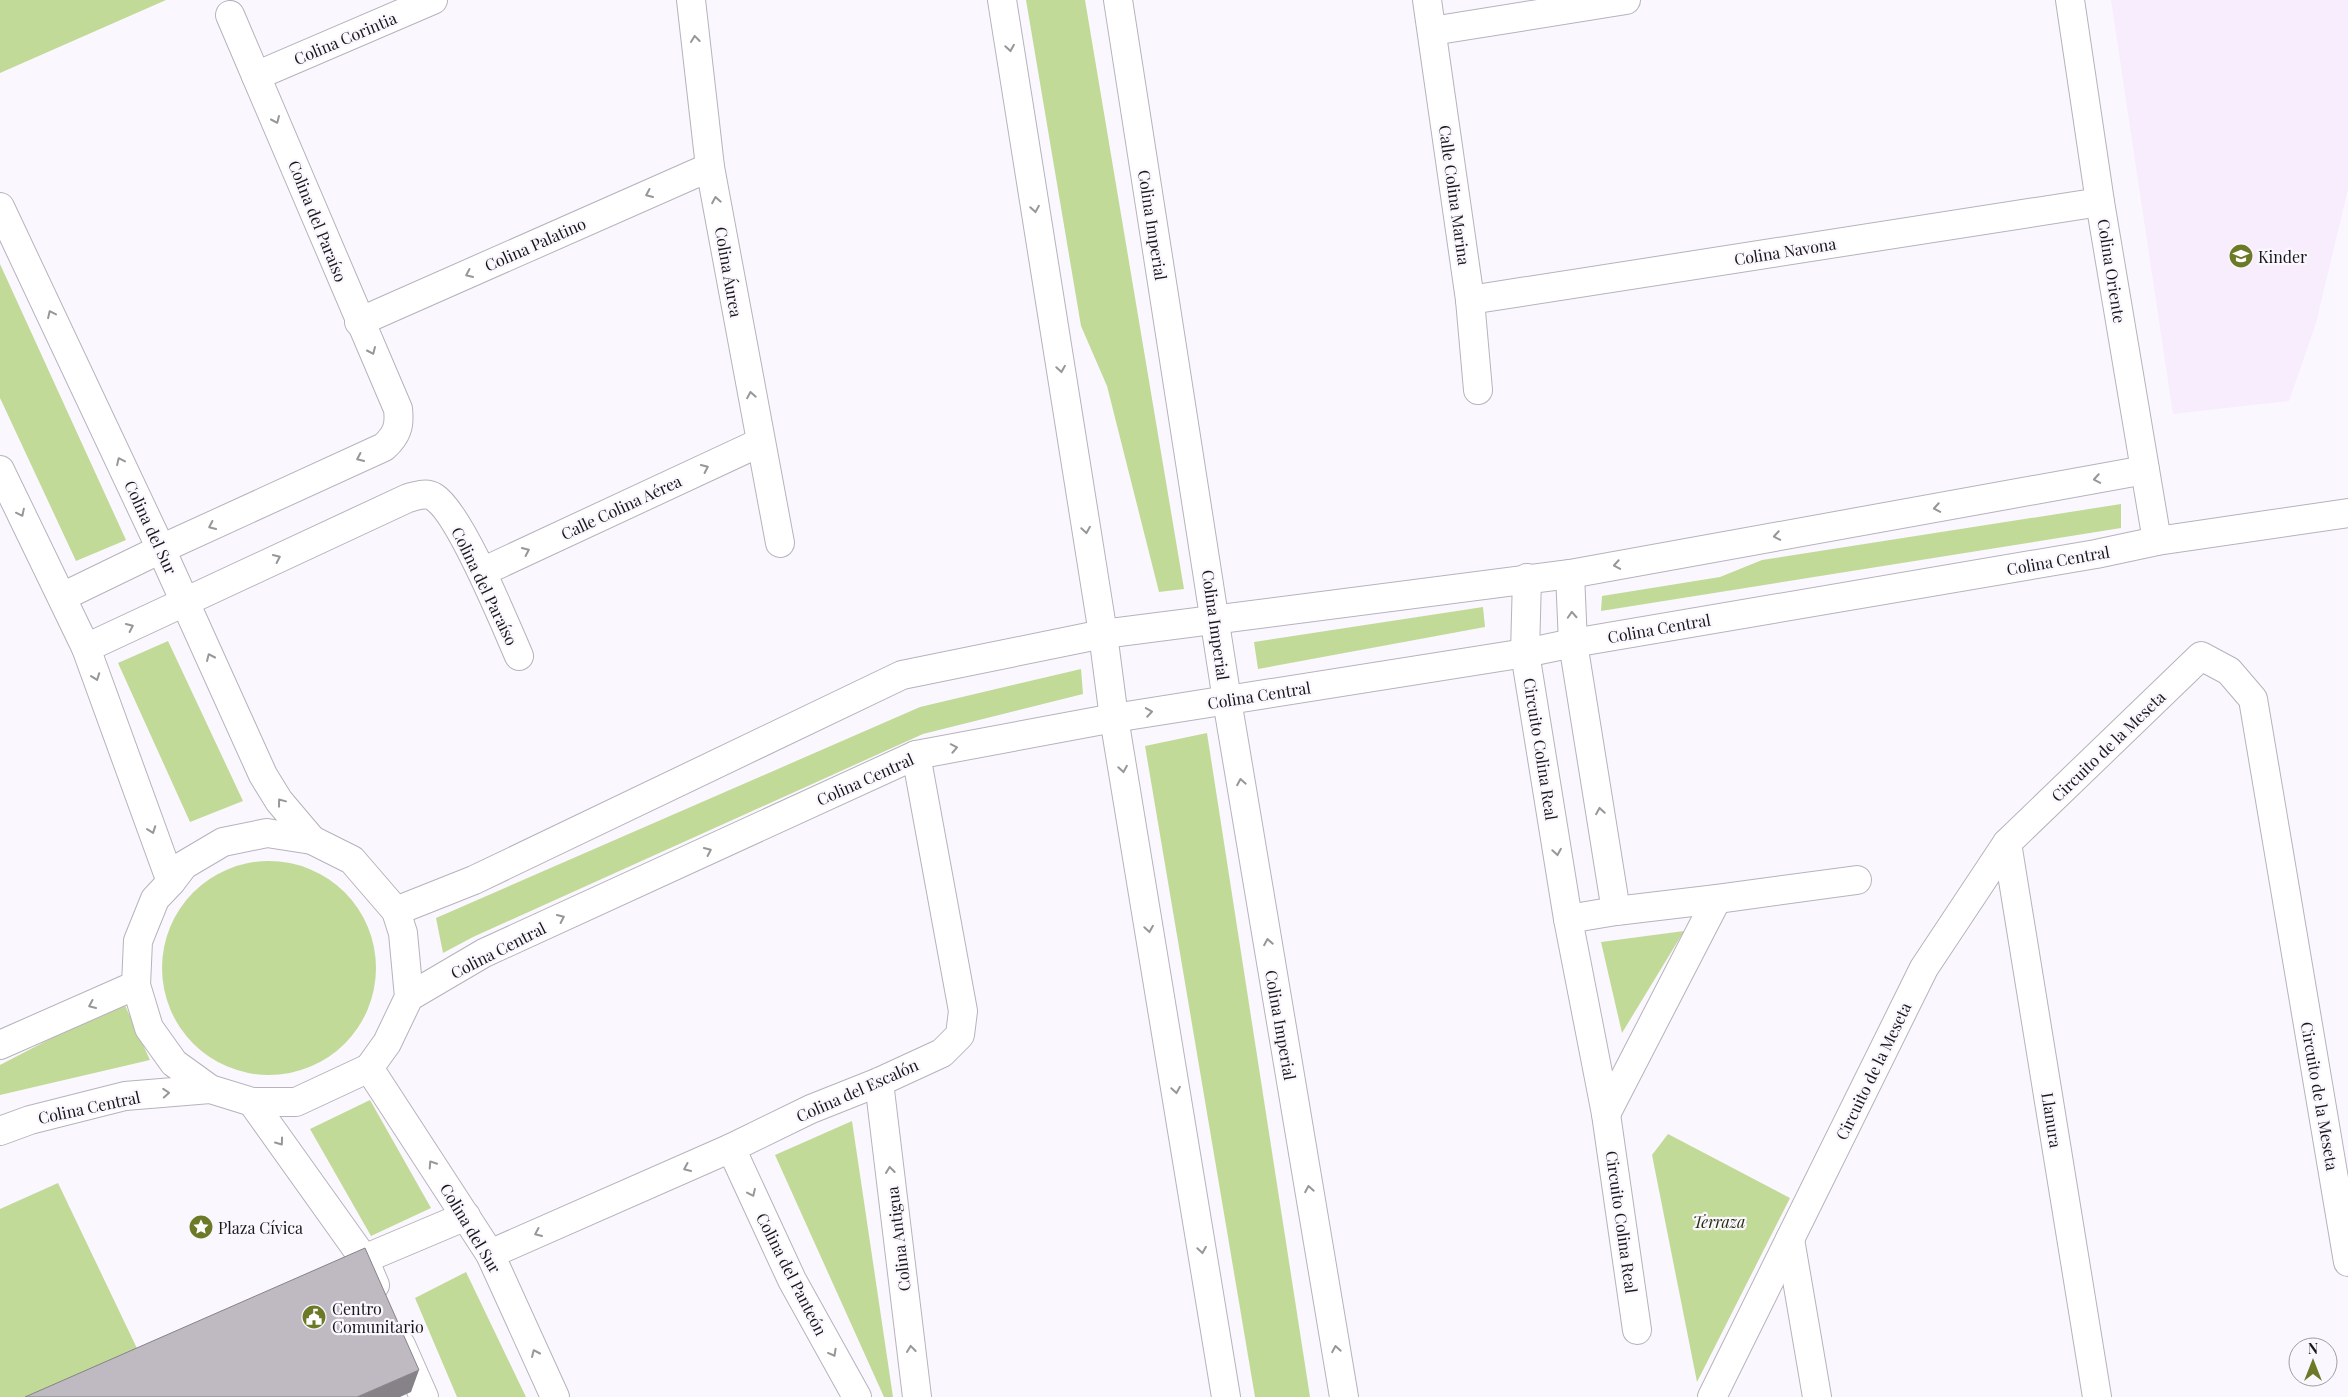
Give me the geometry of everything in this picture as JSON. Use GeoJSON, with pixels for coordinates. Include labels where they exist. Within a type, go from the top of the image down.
{"type":"FeatureCollection","features":[{"type":"Feature","properties":{"kind":"street","name":"Colina Corintia"},"geometry":{"type":"LineString","coordinates":[[256,76],[433,0]]}},
{"type":"Feature","properties":{"kind":"street","name":"Colina Áurea"},"geometry":{"type":"LineString","coordinates":[[691,0],[710,167],[780,543]]}},
{"type":"Feature","properties":{"kind":"street"},"geometry":{"type":"LineString","coordinates":[[1002,0],[1103,634],[1114,718],[1226,1397]]}},
{"type":"Feature","properties":{"kind":"street","name":"Colina Imperial"},"geometry":{"type":"LineString","coordinates":[[1118,0],[1216,619],[1227,700],[1344,1397]]}},
{"type":"Feature","properties":{"kind":"street","name":"Calle Colina Marina"},"geometry":{"type":"LineString","coordinates":[[1427,0],[1470,300],[1478,390]]}},
{"type":"Feature","properties":{"kind":"street"},"geometry":{"type":"LineString","coordinates":[[1432,30],[1626,0]]}},
{"type":"Feature","properties":{"kind":"street","name":"Colina Oriente"},"geometry":{"type":"LineString","coordinates":[[2070,0],[2100,202],[2157,541]]}},
{"type":"Feature","properties":{"kind":"street","name":"Colina del Paraíso"},"geometry":{"type":"LineString","coordinates":[[161,549],[384,447],[393,439],[398,430],[398,408],[230,15]]}},
{"type":"Feature","properties":{"kind":"street","name":"Colina Palatino"},"geometry":{"type":"LineString","coordinates":[[360,322],[710,167]]}},
{"type":"Feature","properties":{"kind":"street","name":"Colina Navona"},"geometry":{"type":"LineString","coordinates":[[1470,300],[2100,202]]}},
{"type":"Feature","properties":{"kind":"street","name":"Colina del Sur"},"geometry":{"type":"LineString","coordinates":[[0,207],[161,549],[263,775],[279,801],[312,840]]}},
{"type":"Feature","properties":{"kind":"street","name":"Calle Colina Aérea"},"geometry":{"type":"LineString","coordinates":[[482,572],[760,443]]}},
{"type":"Feature","properties":{"kind":"street"},"geometry":{"type":"LineString","coordinates":[[0,470],[86,648],[171,882]]}},
{"type":"Feature","properties":{"kind":"street"},"geometry":{"type":"LineString","coordinates":[[396,911],[474,880],[902,674],[1103,634],[1527,578],[1570,574],[2145,470]]}},
{"type":"Feature","properties":{"kind":"street","name":"Colina del Paraíso"},"geometry":{"type":"LineString","coordinates":[[184,601],[408,498],[420,494],[432,495],[448,510],[482,572],[519,656]]}},
{"type":"Feature","properties":{"kind":"street","name":"Colina Central"},"geometry":{"type":"LineString","coordinates":[[409,997],[484,953],[916,755],[1114,718],[1526,652],[2096,554],[2157,541],[2348,514]]}},
{"type":"Feature","properties":{"kind":"street"},"geometry":{"type":"LineString","coordinates":[[62,597],[161,549]]}},
{"type":"Feature","properties":{"kind":"street"},"geometry":{"type":"LineString","coordinates":[[1570,574],[1573,643],[1616,911]]}},
{"type":"Feature","properties":{"kind":"street","name":"Circuito Colina Real"},"geometry":{"type":"LineString","coordinates":[[1527,578],[1526,652],[1568,919],[1606,1114],[1637,1330]]}},
{"type":"Feature","properties":{"kind":"street"},"geometry":{"type":"LineString","coordinates":[[86,648],[184,601]]}},
{"type":"Feature","properties":{"kind":"street","name":"Circuito de la Meseta"},"geometry":{"type":"LineString","coordinates":[[1712,1397],[1924,968],[2007,843],[2201,656],[2229,671],[2253,699],[2348,1262]]}},
{"type":"Feature","properties":{"kind":"street","name":"Colina del Escalón"},"geometry":{"type":"LineString","coordinates":[[490,1254],[732,1148],[811,1109],[879,1082],[942,1053],[960,1035],[963,1012],[916,755]]}},
{"type":"Feature","properties":{"kind":"street"},"geometry":{"type":"LineString","coordinates":[[267,833],[312,840],[352,860],[396,911],[403,933],[409,997],[387,1043],[370,1068],[296,1102],[252,1102],[210,1090],[174,1063],[149,1028],[136,985],[138,940],[155,899],[184,865],[223,842],[267,833]]}},
{"type":"Feature","properties":{"kind":"street","name":"Llanura"},"geometry":{"type":"LineString","coordinates":[[2007,843],[2097,1397]]}},
{"type":"Feature","properties":{"kind":"street"},"geometry":{"type":"LineString","coordinates":[[1568,919],[1616,911],[1857,880]]}},
{"type":"Feature","properties":{"kind":"street"},"geometry":{"type":"LineString","coordinates":[[1606,1114],[1717,899]]}},
{"type":"Feature","properties":{"kind":"street"},"geometry":{"type":"LineString","coordinates":[[0,1045],[136,985]]}},
{"type":"Feature","properties":{"kind":"street","name":"Colina del Sur"},"geometry":{"type":"LineString","coordinates":[[370,1068],[490,1254],[555,1397]]}},
{"type":"Feature","properties":{"kind":"street","name":"Colina Antigua"},"geometry":{"type":"LineString","coordinates":[[879,1082],[917,1397]]}},
{"type":"Feature","properties":{"kind":"street","name":"Colina Central"},"geometry":{"type":"LineString","coordinates":[[0,1131],[30,1120],[125,1096],[210,1090]]}},
{"type":"Feature","properties":{"kind":"street"},"geometry":{"type":"LineString","coordinates":[[252,1102],[364,1259],[424,1397]]}},
{"type":"Feature","properties":{"kind":"street","name":"Colina del Panteón"},"geometry":{"type":"LineString","coordinates":[[732,1148],[792,1280],[856,1397]]}},
{"type":"Feature","properties":{"kind":"street"},"geometry":{"type":"LineString","coordinates":[[364,1259],[466,1216]]}},
{"type":"Feature","properties":{"kind":"street"},"geometry":{"type":"LineString","coordinates":[[1790,1239],[1817,1397]]}},
{"type":"Feature","properties":{"kind":"shaded area","name":"Kinder"},"geometry":{"type":"Polygon","coordinates":[[[2111,0],[2348,0],[2348,189],[2316,323],[2289,401],[2173,414],[2111,0]]]}},
{"type":"Feature","properties":{"kind":"green space"},"geometry":{"type":"Polygon","coordinates":[[[0,0],[166,0],[0,73],[0,0]]]}},
{"type":"Feature","properties":{"kind":"green space"},"geometry":{"type":"Polygon","coordinates":[[[1026,0],[1085,0],[1184,589],[1159,592],[1107,386],[1081,326],[1026,0]]]}},
{"type":"Feature","properties":{"kind":"green space"},"geometry":{"type":"Polygon","coordinates":[[[0,264],[126,540],[76,561],[0,398],[0,264]]]}},
{"type":"Feature","properties":{"kind":"green space"},"geometry":{"type":"Polygon","coordinates":[[[2121,504],[2121,528],[1601,611],[1602,596],[1720,577],[1762,560],[2121,504]]]}},
{"type":"Feature","properties":{"kind":"green space"},"geometry":{"type":"Polygon","coordinates":[[[1483,607],[1485,627],[1258,669],[1254,642],[1483,607]]]}},
{"type":"Feature","properties":{"kind":"green space"},"geometry":{"type":"Polygon","coordinates":[[[168,641],[243,801],[190,822],[118,663],[168,641]]]}},
{"type":"Feature","properties":{"kind":"green space"},"geometry":{"type":"Polygon","coordinates":[[[1081,669],[1083,694],[923,734],[473,937],[443,953],[436,918],[920,707],[1081,669]]]}},
{"type":"Feature","properties":{"kind":"green space"},"geometry":{"type":"Polygon","coordinates":[[[1207,733],[1310,1397],[1255,1397],[1145,746],[1207,733]]]}},
{"type":"Feature","properties":{"kind":"green space"},"geometry":{"type":"Polygon","coordinates":[[[258,861],[280,861],[300,865],[320,873],[345,892],[364,917],[372,937],[376,968],[372,999],[364,1019],[345,1044],[320,1063],[300,1071],[280,1075],[258,1075],[238,1071],[218,1063],[201,1051],[186,1036],[174,1019],[166,999],[162,979],[162,957],[166,937],[174,917],[186,900],[201,885],[218,873],[238,865],[258,861]]]}},
{"type":"Feature","properties":{"kind":"green space"},"geometry":{"type":"Polygon","coordinates":[[[1684,931],[1622,1033],[1601,942],[1684,931]]]}},
{"type":"Feature","properties":{"kind":"green space"},"geometry":{"type":"Polygon","coordinates":[[[123,1001],[150,1060],[0,1095],[0,1065],[123,1001]]]}},
{"type":"Feature","properties":{"kind":"green space"},"geometry":{"type":"Polygon","coordinates":[[[370,1100],[431,1208],[371,1236],[310,1129],[370,1100]]]}},
{"type":"Feature","properties":{"kind":"green space"},"geometry":{"type":"Polygon","coordinates":[[[852,1121],[893,1397],[884,1397],[775,1155],[852,1121]]]}},
{"type":"Feature","properties":{"kind":"green space","name":"Terraza"},"geometry":{"type":"Polygon","coordinates":[[[1668,1134],[1790,1198],[1697,1382],[1652,1155],[1668,1134]]]}},
{"type":"Feature","properties":{"kind":"green space"},"geometry":{"type":"Polygon","coordinates":[[[58,1183],[144,1363],[66,1397],[0,1397],[0,1209],[58,1183]]]}},
{"type":"Feature","properties":{"kind":"green space"},"geometry":{"type":"Polygon","coordinates":[[[466,1272],[526,1397],[457,1397],[415,1298],[466,1272]]]}},
{"type":"Feature","properties":{"kind":"building","name":"Centro Comunitario"},"geometry":{"type":"Polygon","coordinates":[[[365,1248],[419,1370],[357,1397],[25,1397],[365,1248]]]}},
{"type":"Feature","properties":{"kind":"place","name":"Kinder"},"geometry":{"type":"Point","coordinates":[2241,256]}},
{"type":"Feature","properties":{"kind":"place","name":"Plaza Cívica"},"geometry":{"type":"Point","coordinates":[201,1227]}},
{"type":"Feature","properties":{"kind":"place","name":"Centro Comunitario"},"geometry":{"type":"Point","coordinates":[314,1317]}}]}
